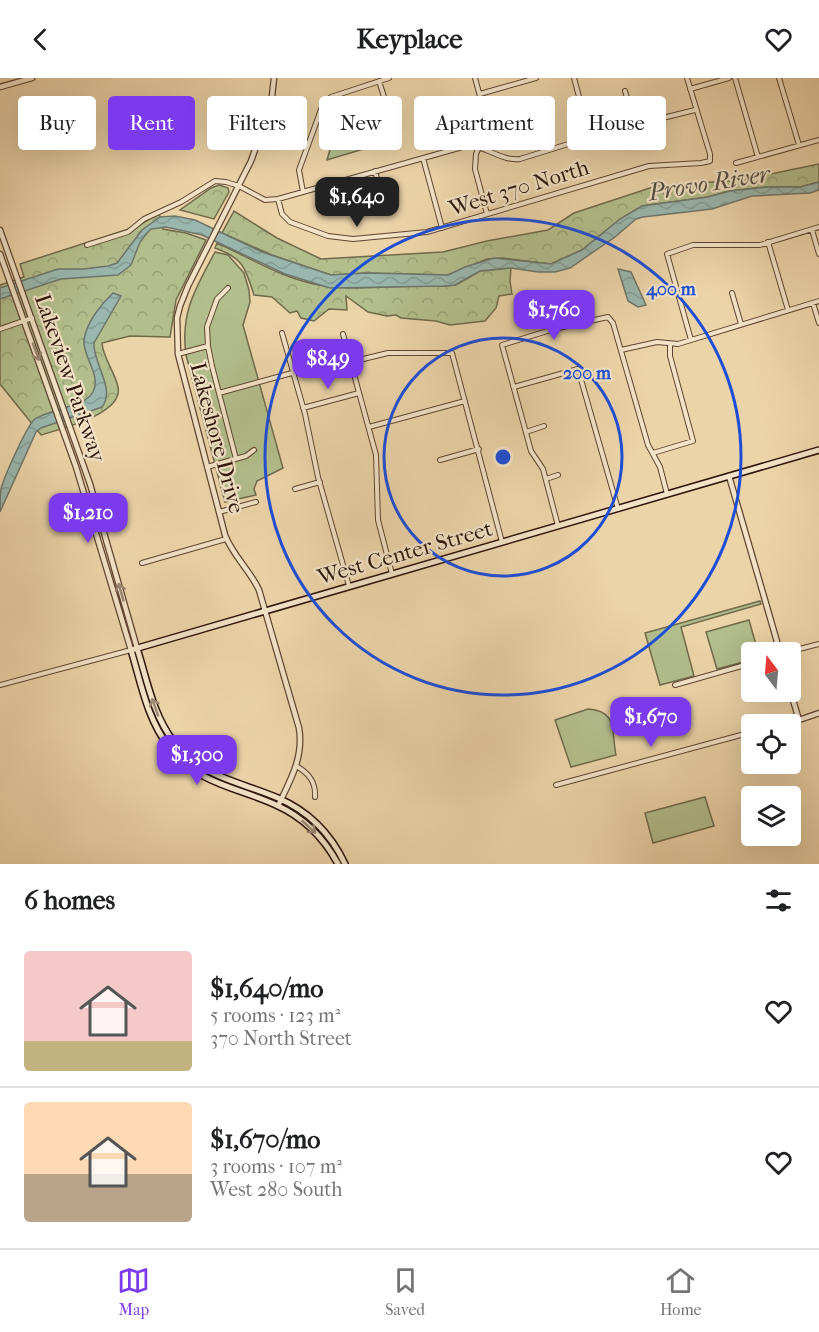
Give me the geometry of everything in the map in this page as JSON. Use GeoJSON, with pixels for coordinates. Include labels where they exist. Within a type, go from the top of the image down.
{"type":"FeatureCollection","features":[{"type":"Feature","properties":{"kind":"main road","name":"West Center Street"},"geometry":{"type":"LineString","coordinates":[[134,649],[819,450]]}},
{"type":"Feature","properties":{"kind":"main road","name":"Lakeview Parkway"},"geometry":{"type":"LineString","coordinates":[[134,649],[157,711],[165,727],[183,751],[199,765],[218,776],[281,799],[306,814],[322,829],[345,864]]}},
{"type":"Feature","properties":{"kind":"main road","name":"Lakeview Parkway"},"geometry":{"type":"LineString","coordinates":[[134,649],[151,716],[174,753],[196,772],[215,783],[278,806],[294,815],[311,828],[338,864]]}},
{"type":"Feature","properties":{"kind":"street"},"geometry":{"type":"LineString","coordinates":[[0,87],[32,78]]}},
{"type":"Feature","properties":{"kind":"street","name":"Lakeshore Drive"},"geometry":{"type":"LineString","coordinates":[[274,78],[271,105],[251,161],[180,306],[176,334],[178,354],[226,540],[254,581],[299,728],[300,749],[296,766],[278,806]]}},
{"type":"Feature","properties":{"kind":"street"},"geometry":{"type":"LineString","coordinates":[[303,192],[299,170],[323,104],[331,97],[389,78]]}},
{"type":"Feature","properties":{"kind":"street"},"geometry":{"type":"LineString","coordinates":[[476,78],[480,94],[536,78]]}},
{"type":"Feature","properties":{"kind":"street"},"geometry":{"type":"LineString","coordinates":[[574,78],[579,96]]}},
{"type":"Feature","properties":{"kind":"street"},"geometry":{"type":"LineString","coordinates":[[666,118],[695,110],[687,78]]}},
{"type":"Feature","properties":{"kind":"street"},"geometry":{"type":"LineString","coordinates":[[690,89],[728,78]]}},
{"type":"Feature","properties":{"kind":"street"},"geometry":{"type":"LineString","coordinates":[[735,78],[758,157]]}},
{"type":"Feature","properties":{"kind":"street"},"geometry":{"type":"LineString","coordinates":[[779,78],[799,145]]}},
{"type":"Feature","properties":{"kind":"street"},"geometry":{"type":"LineString","coordinates":[[379,81],[384,96]]}},
{"type":"Feature","properties":{"kind":"street"},"geometry":{"type":"LineString","coordinates":[[625,91],[626,96]]}},
{"type":"Feature","properties":{"kind":"street","name":"West 370 North"},"geometry":{"type":"LineString","coordinates":[[278,199],[282,214],[290,222],[341,239],[427,232],[649,166],[698,163],[710,160],[695,110]]}},
{"type":"Feature","properties":{"kind":"street"},"geometry":{"type":"LineString","coordinates":[[736,163],[819,140]]}},
{"type":"Feature","properties":{"kind":"street"},"geometry":{"type":"LineString","coordinates":[[87,245],[128,232],[144,219],[181,202],[215,181],[239,186],[265,200],[278,199],[452,150]]}},
{"type":"Feature","properties":{"kind":"street"},"geometry":{"type":"LineString","coordinates":[[477,150],[474,160],[475,169],[487,214]]}},
{"type":"Feature","properties":{"kind":"street"},"geometry":{"type":"LineString","coordinates":[[485,150],[509,160],[550,150]]}},
{"type":"Feature","properties":{"kind":"street"},"geometry":{"type":"LineString","coordinates":[[423,158],[442,228]]}},
{"type":"Feature","properties":{"kind":"street"},"geometry":{"type":"LineString","coordinates":[[375,171],[381,193]]}},
{"type":"Feature","properties":{"kind":"street"},"geometry":{"type":"LineString","coordinates":[[691,340],[667,254],[693,245],[750,246],[819,227]]}},
{"type":"Feature","properties":{"kind":"street","name":"Lakeview Parkway"},"geometry":{"type":"LineString","coordinates":[[0,230],[93,494],[134,649]]}},
{"type":"Feature","properties":{"kind":"street"},"geometry":{"type":"LineString","coordinates":[[812,230],[819,254]]}},
{"type":"Feature","properties":{"kind":"street"},"geometry":{"type":"LineString","coordinates":[[768,242],[788,310]]}},
{"type":"Feature","properties":{"kind":"street","name":"Lakeview Parkway"},"geometry":{"type":"LineString","coordinates":[[0,254],[64,431],[134,649]]}},
{"type":"Feature","properties":{"kind":"street"},"geometry":{"type":"LineString","coordinates":[[228,288],[217,299],[207,327],[208,346],[236,459]]}},
{"type":"Feature","properties":{"kind":"street"},"geometry":{"type":"LineString","coordinates":[[732,293],[741,324]]}},
{"type":"Feature","properties":{"kind":"street"},"geometry":{"type":"LineString","coordinates":[[621,350],[657,342],[678,344],[819,301]]}},
{"type":"Feature","properties":{"kind":"street"},"geometry":{"type":"LineString","coordinates":[[813,303],[819,323]]}},
{"type":"Feature","properties":{"kind":"street"},"geometry":{"type":"LineString","coordinates":[[548,308],[554,329]]}},
{"type":"Feature","properties":{"kind":"street"},"geometry":{"type":"LineString","coordinates":[[558,526],[543,469],[531,452],[502,345],[554,329],[598,318],[608,317],[611,320],[648,445],[660,466],[667,494]]}},
{"type":"Feature","properties":{"kind":"street"},"geometry":{"type":"LineString","coordinates":[[0,329],[32,318]]}},
{"type":"Feature","properties":{"kind":"street"},"geometry":{"type":"LineString","coordinates":[[282,333],[349,586]]}},
{"type":"Feature","properties":{"kind":"street"},"geometry":{"type":"LineString","coordinates":[[343,334],[376,455],[379,529],[392,574]]}},
{"type":"Feature","properties":{"kind":"street"},"geometry":{"type":"LineString","coordinates":[[653,453],[693,441],[670,356],[670,344]]}},
{"type":"Feature","properties":{"kind":"street"},"geometry":{"type":"LineString","coordinates":[[178,354],[208,346]]}},
{"type":"Feature","properties":{"kind":"street"},"geometry":{"type":"LineString","coordinates":[[351,362],[388,353],[452,353],[502,542]]}},
{"type":"Feature","properties":{"kind":"street"},"geometry":{"type":"LineString","coordinates":[[514,387],[578,369],[618,509]]}},
{"type":"Feature","properties":{"kind":"street"},"geometry":{"type":"LineString","coordinates":[[219,393],[292,373]]}},
{"type":"Feature","properties":{"kind":"street"},"geometry":{"type":"LineString","coordinates":[[303,408],[359,393]]}},
{"type":"Feature","properties":{"kind":"street"},"geometry":{"type":"LineString","coordinates":[[369,427],[465,401]]}},
{"type":"Feature","properties":{"kind":"street"},"geometry":{"type":"LineString","coordinates":[[526,432],[544,426]]}},
{"type":"Feature","properties":{"kind":"street"},"geometry":{"type":"LineString","coordinates":[[440,460],[478,449]]}},
{"type":"Feature","properties":{"kind":"street"},"geometry":{"type":"LineString","coordinates":[[207,467],[246,456],[254,450]]}},
{"type":"Feature","properties":{"kind":"street"},"geometry":{"type":"LineString","coordinates":[[546,479],[558,475]]}},
{"type":"Feature","properties":{"kind":"street"},"geometry":{"type":"LineString","coordinates":[[729,476],[777,642]]}},
{"type":"Feature","properties":{"kind":"street"},"geometry":{"type":"LineString","coordinates":[[295,489],[320,482]]}},
{"type":"Feature","properties":{"kind":"street"},"geometry":{"type":"LineString","coordinates":[[219,512],[256,502]]}},
{"type":"Feature","properties":{"kind":"street"},"geometry":{"type":"LineString","coordinates":[[142,563],[226,540]]}},
{"type":"Feature","properties":{"kind":"street"},"geometry":{"type":"LineString","coordinates":[[801,649],[819,644]]}},
{"type":"Feature","properties":{"kind":"street","name":"West Center Street"},"geometry":{"type":"LineString","coordinates":[[0,685],[134,649]]}},
{"type":"Feature","properties":{"kind":"street"},"geometry":{"type":"LineString","coordinates":[[675,685],[741,666]]}},
{"type":"Feature","properties":{"kind":"street"},"geometry":{"type":"LineString","coordinates":[[801,719],[819,713]]}},
{"type":"Feature","properties":{"kind":"street"},"geometry":{"type":"LineString","coordinates":[[556,785],[741,735]]}},
{"type":"Feature","properties":{"kind":"street"},"geometry":{"type":"LineString","coordinates":[[296,766],[310,777],[315,787],[315,797]]}},
{"type":"Feature","properties":{"kind":"green space"},"geometry":{"type":"Polygon","coordinates":[[[330,150],[360,150],[327,160],[330,150]]]}},
{"type":"Feature","properties":{"kind":"green space"},"geometry":{"type":"Polygon","coordinates":[[[819,164],[819,182],[800,187],[767,187],[730,191],[708,197],[642,206],[620,219],[582,250],[551,264],[502,258],[487,259],[448,275],[367,273],[331,275],[272,255],[222,233],[234,211],[277,238],[321,259],[443,252],[548,230],[574,213],[656,186],[741,180],[819,164]]]}},
{"type":"Feature","properties":{"kind":"green space"},"geometry":{"type":"Polygon","coordinates":[[[219,185],[228,188],[229,192],[214,219],[180,210],[211,188],[219,185]]]}},
{"type":"Feature","properties":{"kind":"green space"},"geometry":{"type":"Polygon","coordinates":[[[159,213],[163,229],[186,233],[206,240],[176,300],[170,337],[130,336],[102,343],[104,354],[118,387],[117,397],[111,405],[89,419],[41,435],[0,384],[0,285],[24,277],[20,264],[138,226],[159,213]]]}},
{"type":"Feature","properties":{"kind":"green space"},"geometry":{"type":"Polygon","coordinates":[[[217,243],[293,278],[334,287],[456,285],[480,271],[511,268],[512,294],[499,296],[496,308],[485,321],[450,325],[436,321],[401,318],[396,315],[387,316],[368,312],[346,296],[347,310],[329,309],[314,321],[301,318],[297,311],[290,313],[272,297],[254,295],[242,265],[232,256],[215,248],[217,243]]]}},
{"type":"Feature","properties":{"kind":"green space"},"geometry":{"type":"Polygon","coordinates":[[[215,252],[228,255],[244,273],[250,302],[243,325],[283,468],[257,481],[254,489],[256,495],[225,502],[186,355],[185,340],[185,326],[191,301],[215,252]]]}},
{"type":"Feature","properties":{"kind":"green space"},"geometry":{"type":"Polygon","coordinates":[[[760,601],[761,604],[681,627],[694,676],[660,685],[645,633],[760,601]]]}},
{"type":"Feature","properties":{"kind":"green space"},"geometry":{"type":"Polygon","coordinates":[[[749,620],[755,642],[741,642],[741,663],[717,669],[706,632],[749,620]]]}},
{"type":"Feature","properties":{"kind":"green space"},"geometry":{"type":"Polygon","coordinates":[[[588,709],[605,714],[609,718],[612,724],[616,755],[571,767],[555,720],[588,709]]]}},
{"type":"Feature","properties":{"kind":"green space"},"geometry":{"type":"Polygon","coordinates":[[[705,797],[714,826],[653,843],[645,813],[705,797]]]}},
{"type":"Feature","properties":{"kind":"water"},"geometry":{"type":"Polygon","coordinates":[[[819,182],[819,190],[810,193],[752,196],[712,209],[636,219],[615,237],[570,268],[555,272],[511,268],[480,271],[455,285],[330,288],[285,274],[202,235],[166,227],[151,229],[147,233],[140,242],[131,265],[118,275],[61,279],[0,299],[0,288],[58,269],[83,269],[117,263],[142,230],[160,217],[175,216],[195,220],[262,252],[331,275],[367,273],[448,275],[494,258],[551,264],[582,250],[620,219],[642,206],[708,197],[730,191],[767,187],[800,187],[819,182]]]}},
{"type":"Feature","properties":{"kind":"water"},"geometry":{"type":"Polygon","coordinates":[[[618,269],[631,272],[646,305],[638,307],[628,301],[618,269]]]}},
{"type":"Feature","properties":{"kind":"water"},"geometry":{"type":"Polygon","coordinates":[[[113,293],[121,296],[94,343],[107,392],[106,400],[102,407],[41,428],[36,432],[0,512],[3,483],[31,423],[42,415],[75,405],[93,392],[94,373],[84,346],[84,339],[95,314],[113,293]]]}},
{"type":"Feature","properties":{"kind":"water label","name":"Provo River"},"geometry":{"type":"Point","coordinates":[709,183]}}]}
